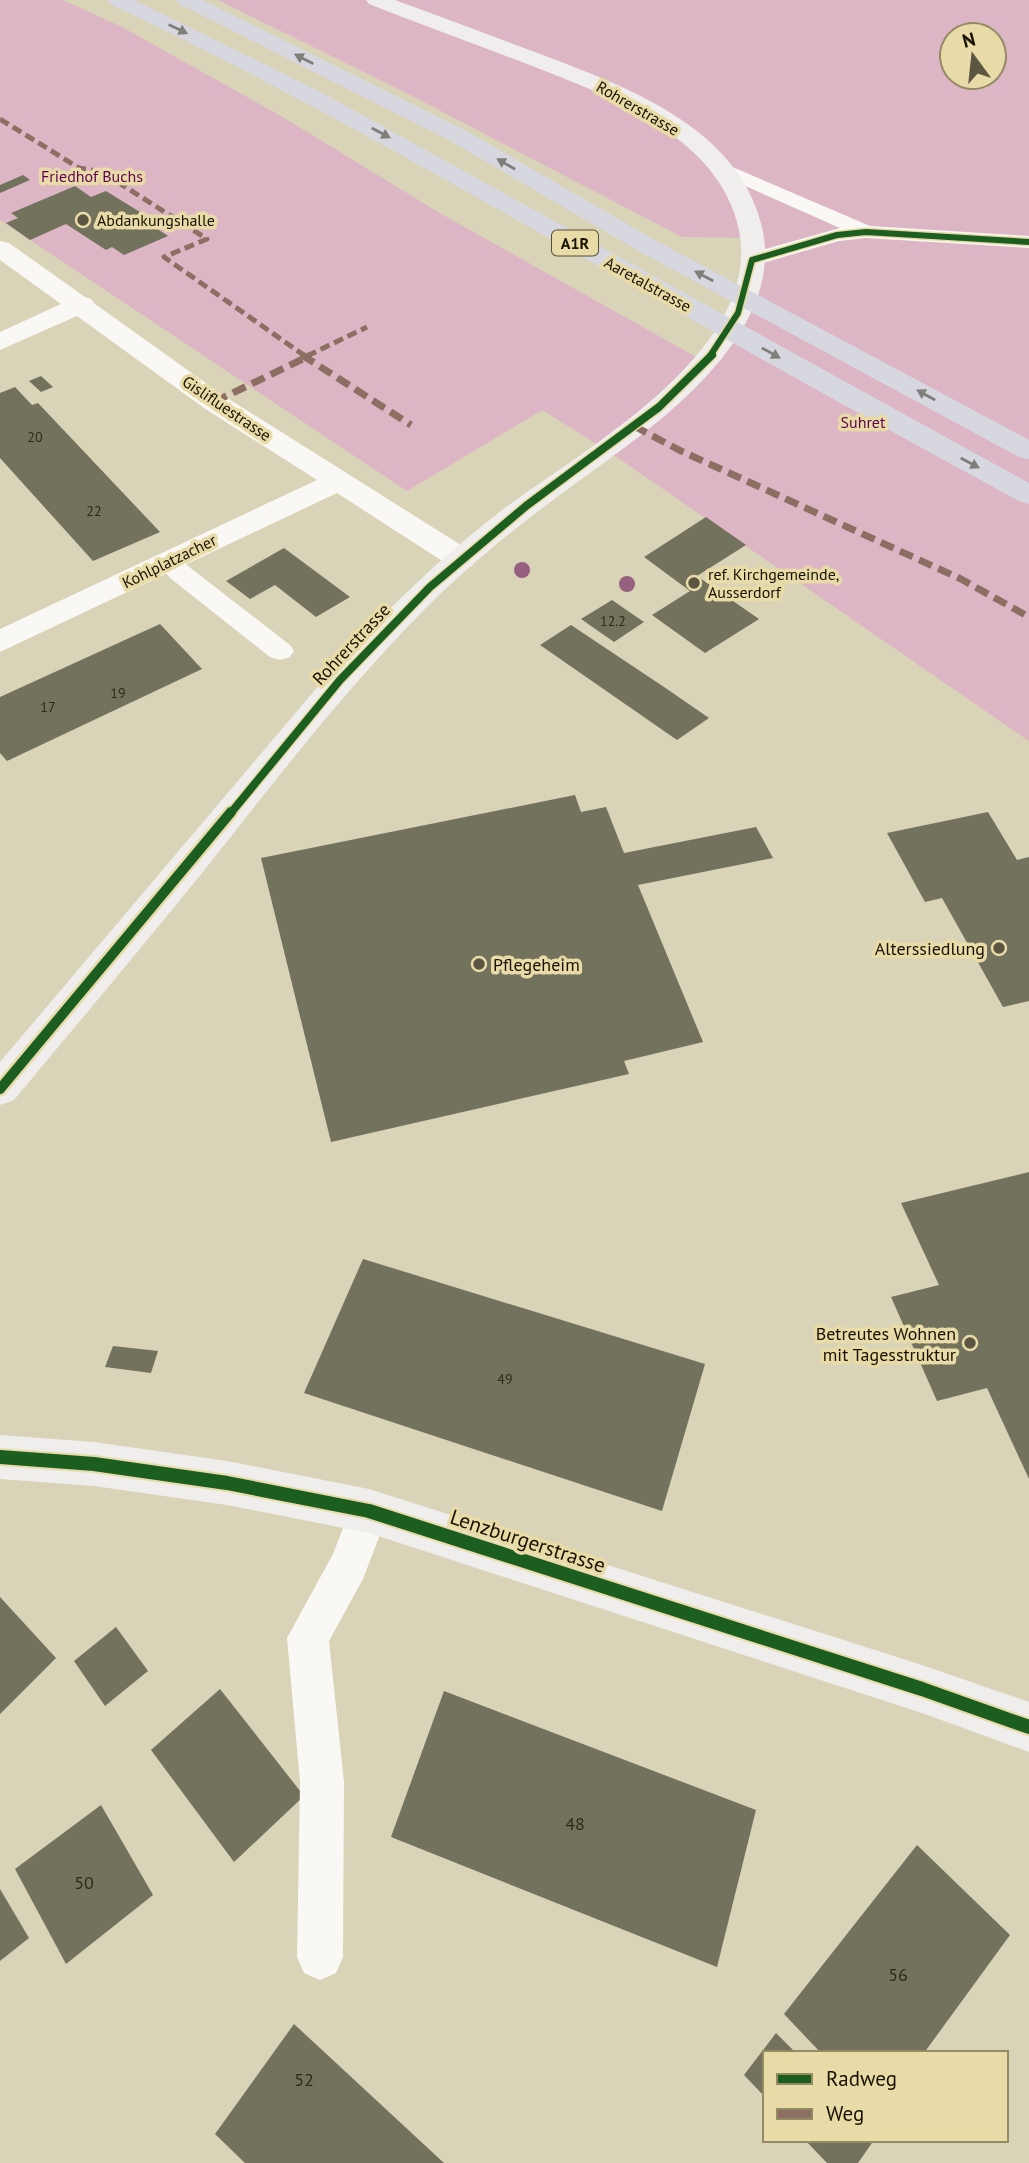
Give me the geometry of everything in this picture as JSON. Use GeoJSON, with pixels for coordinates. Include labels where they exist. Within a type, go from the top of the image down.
{"type":"FeatureCollection","features":[{"type":"Feature","properties":{"kind":"highway","name":"Aaretalstrasse"},"geometry":{"type":"LineString","coordinates":[[117,0],[265,72],[417,152],[696,311],[1029,495]]}},
{"type":"Feature","properties":{"kind":"highway","name":"Aaretalstrasse"},"geometry":{"type":"LineString","coordinates":[[187,0],[457,135],[644,243],[1029,451]]}},
{"type":"Feature","properties":{"kind":"main road","name":"Rohrerstrasse"},"geometry":{"type":"LineString","coordinates":[[0,1089],[170,888],[337,682],[413,603],[461,559],[634,426],[685,383],[705,362],[734,323],[742,306],[752,249],[736,190],[723,169],[683,133],[650,111],[583,78],[376,0]]}},
{"type":"Feature","properties":{"kind":"main road","name":"Lenzburgerstrasse"},"geometry":{"type":"LineString","coordinates":[[0,1457],[94,1464],[174,1475],[369,1511],[922,1689],[1029,1727]]}},
{"type":"Feature","properties":{"kind":"street","name":"Gislifluestrasse"},"geometry":{"type":"LineString","coordinates":[[0,248],[82,304],[214,402],[461,559]]}},
{"type":"Feature","properties":{"kind":"street"},"geometry":{"type":"LineString","coordinates":[[0,342],[82,304]]}},
{"type":"Feature","properties":{"kind":"street","name":"Kohlplatzacher"},"geometry":{"type":"LineString","coordinates":[[0,642],[338,481]]}},
{"type":"Feature","properties":{"kind":"lane"},"geometry":{"type":"LineString","coordinates":[[723,169],[866,232]]}},
{"type":"Feature","properties":{"kind":"lane"},"geometry":{"type":"LineString","coordinates":[[752,249],[866,232],[1029,242]]}},
{"type":"Feature","properties":{"kind":"lane"},"geometry":{"type":"LineString","coordinates":[[169,561],[179,572],[281,651]]}},
{"type":"Feature","properties":{"kind":"lane"},"geometry":{"type":"LineString","coordinates":[[320,1956],[322,1782],[308,1638],[349,1565],[369,1511]]}},
{"type":"Feature","properties":{"kind":"green space"},"geometry":{"type":"Polygon","coordinates":[[[0,0],[63,0],[122,27],[281,116],[438,212],[705,362],[749,283],[752,238],[682,237],[412,96],[218,0],[1029,0],[1029,741],[605,449],[542,410],[407,491],[0,220],[0,0]]]}},
{"type":"Feature","properties":{"kind":"building"},"geometry":{"type":"Polygon","coordinates":[[[23,175],[30,180],[0,193],[0,185],[23,175]]]}},
{"type":"Feature","properties":{"kind":"building","name":"Abdankungshalle"},"geometry":{"type":"Polygon","coordinates":[[[75,186],[91,197],[106,191],[161,225],[156,228],[168,236],[124,255],[112,247],[106,250],[66,224],[30,240],[6,223],[18,218],[11,213],[75,186]]]}},
{"type":"Feature","properties":{"kind":"building"},"geometry":{"type":"Polygon","coordinates":[[[41,376],[53,387],[41,392],[29,381],[41,376]]]}},
{"type":"Feature","properties":{"kind":"building"},"geometry":{"type":"Polygon","coordinates":[[[15,387],[32,405],[38,403],[160,532],[93,561],[0,458],[0,393],[15,387]]]}},
{"type":"Feature","properties":{"kind":"building","name":"ref. Kirchgemeinde, Ausserdorf"},"geometry":{"type":"Polygon","coordinates":[[[706,517],[746,545],[697,576],[759,619],[705,653],[652,615],[690,591],[644,557],[706,517]]]}},
{"type":"Feature","properties":{"kind":"building"},"geometry":{"type":"Polygon","coordinates":[[[284,548],[350,597],[316,617],[275,585],[250,599],[226,581],[284,548]]]}},
{"type":"Feature","properties":{"kind":"building"},"geometry":{"type":"Polygon","coordinates":[[[612,600],[644,622],[614,642],[581,619],[612,600]]]}},
{"type":"Feature","properties":{"kind":"building"},"geometry":{"type":"Polygon","coordinates":[[[160,624],[202,669],[7,761],[0,753],[0,697],[160,624]]]}},
{"type":"Feature","properties":{"kind":"building"},"geometry":{"type":"Polygon","coordinates":[[[571,625],[709,718],[677,740],[540,645],[571,625]]]}},
{"type":"Feature","properties":{"kind":"building","name":"Pflegeheim"},"geometry":{"type":"Polygon","coordinates":[[[575,795],[581,812],[606,807],[624,853],[756,827],[773,858],[638,885],[703,1042],[624,1061],[629,1074],[331,1142],[261,858],[575,795]]]}},
{"type":"Feature","properties":{"kind":"building","name":"Alterssiedlung"},"geometry":{"type":"Polygon","coordinates":[[[988,812],[1017,860],[1029,857],[1029,1001],[1003,1007],[942,898],[925,902],[887,833],[988,812]]]}},
{"type":"Feature","properties":{"kind":"building","name":"Betreutes Wohnen mit Tagesstruktur"},"geometry":{"type":"Polygon","coordinates":[[[1029,1172],[1029,1479],[987,1388],[937,1401],[891,1297],[939,1285],[901,1203],[1029,1172]]]}},
{"type":"Feature","properties":{"kind":"building"},"geometry":{"type":"Polygon","coordinates":[[[363,1259],[705,1364],[662,1511],[304,1393],[363,1259]]]}},
{"type":"Feature","properties":{"kind":"building"},"geometry":{"type":"Polygon","coordinates":[[[113,1346],[158,1351],[151,1373],[105,1367],[113,1346]]]}},
{"type":"Feature","properties":{"kind":"building"},"geometry":{"type":"Polygon","coordinates":[[[0,1597],[56,1658],[0,1714],[0,1597]]]}},
{"type":"Feature","properties":{"kind":"building"},"geometry":{"type":"Polygon","coordinates":[[[116,1627],[148,1671],[105,1706],[74,1661],[116,1627]]]}},
{"type":"Feature","properties":{"kind":"building"},"geometry":{"type":"Polygon","coordinates":[[[220,1689],[304,1796],[234,1862],[151,1750],[220,1689]]]}},
{"type":"Feature","properties":{"kind":"building"},"geometry":{"type":"Polygon","coordinates":[[[444,1691],[756,1810],[717,1967],[391,1837],[444,1691]]]}},
{"type":"Feature","properties":{"kind":"building"},"geometry":{"type":"Polygon","coordinates":[[[101,1805],[153,1895],[66,1964],[15,1869],[101,1805]]]}},
{"type":"Feature","properties":{"kind":"building"},"geometry":{"type":"Polygon","coordinates":[[[917,1845],[1010,1935],[925,2051],[819,2051],[784,2014],[917,1845]]]}},
{"type":"Feature","properties":{"kind":"building"},"geometry":{"type":"Polygon","coordinates":[[[0,1889],[29,1938],[0,1961],[0,1889]]]}},
{"type":"Feature","properties":{"kind":"building"},"geometry":{"type":"Polygon","coordinates":[[[294,2024],[444,2163],[245,2163],[215,2134],[294,2024]]]}},
{"type":"Feature","properties":{"kind":"building"},"geometry":{"type":"Polygon","coordinates":[[[776,2033],[794,2051],[763,2051],[763,2095],[744,2075],[776,2033]]]}},
{"type":"Feature","properties":{"kind":"building"},"geometry":{"type":"Polygon","coordinates":[[[807,2142],[873,2142],[858,2163],[827,2163],[807,2142]]]}},
{"type":"Feature","properties":{"kind":"marked path"},"geometry":{"type":"LineString","coordinates":[[0,119],[79,168],[102,172],[207,239],[164,257],[306,357],[411,425]]}},
{"type":"Feature","properties":{"kind":"marked path"},"geometry":{"type":"LineString","coordinates":[[214,402],[367,327]]}},
{"type":"Feature","properties":{"kind":"marked path"},"geometry":{"type":"LineString","coordinates":[[634,426],[679,450],[961,579],[1029,617]]}},
{"type":"Feature","properties":{"kind":"cycle path"},"geometry":{"type":"LineString","coordinates":[[0,1089],[312,713],[399,617],[488,537],[539,496],[636,426],[703,366],[721,344],[735,320],[746,291],[752,260],[837,235],[866,232],[1029,242]]}},
{"type":"Feature","properties":{"kind":"cycle path"},"geometry":{"type":"LineString","coordinates":[[0,1457],[94,1464],[227,1483],[369,1511],[922,1689],[1029,1727]]}},
{"type":"Feature","properties":{"kind":"place","name":"Abdankungshalle"},"geometry":{"type":"Point","coordinates":[83,220]}},
{"type":"Feature","properties":{"kind":"place","name":"ref. Kirchgemeinde, Ausserdorf"},"geometry":{"type":"Point","coordinates":[694,583]}},
{"type":"Feature","properties":{"kind":"place","name":"Alterssiedlung"},"geometry":{"type":"Point","coordinates":[999,948]}},
{"type":"Feature","properties":{"kind":"place","name":"Pflegeheim"},"geometry":{"type":"Point","coordinates":[479,964]}},
{"type":"Feature","properties":{"kind":"place","name":"Betreutes Wohnen mit Tagesstruktur"},"geometry":{"type":"Point","coordinates":[970,1343]}},
{"type":"Feature","properties":{"kind":"park label","name":"Friedhof Buchs"},"geometry":{"type":"Point","coordinates":[92,176]}},
{"type":"Feature","properties":{"kind":"park label","name":"Suhret"},"geometry":{"type":"Point","coordinates":[863,422]}}]}
